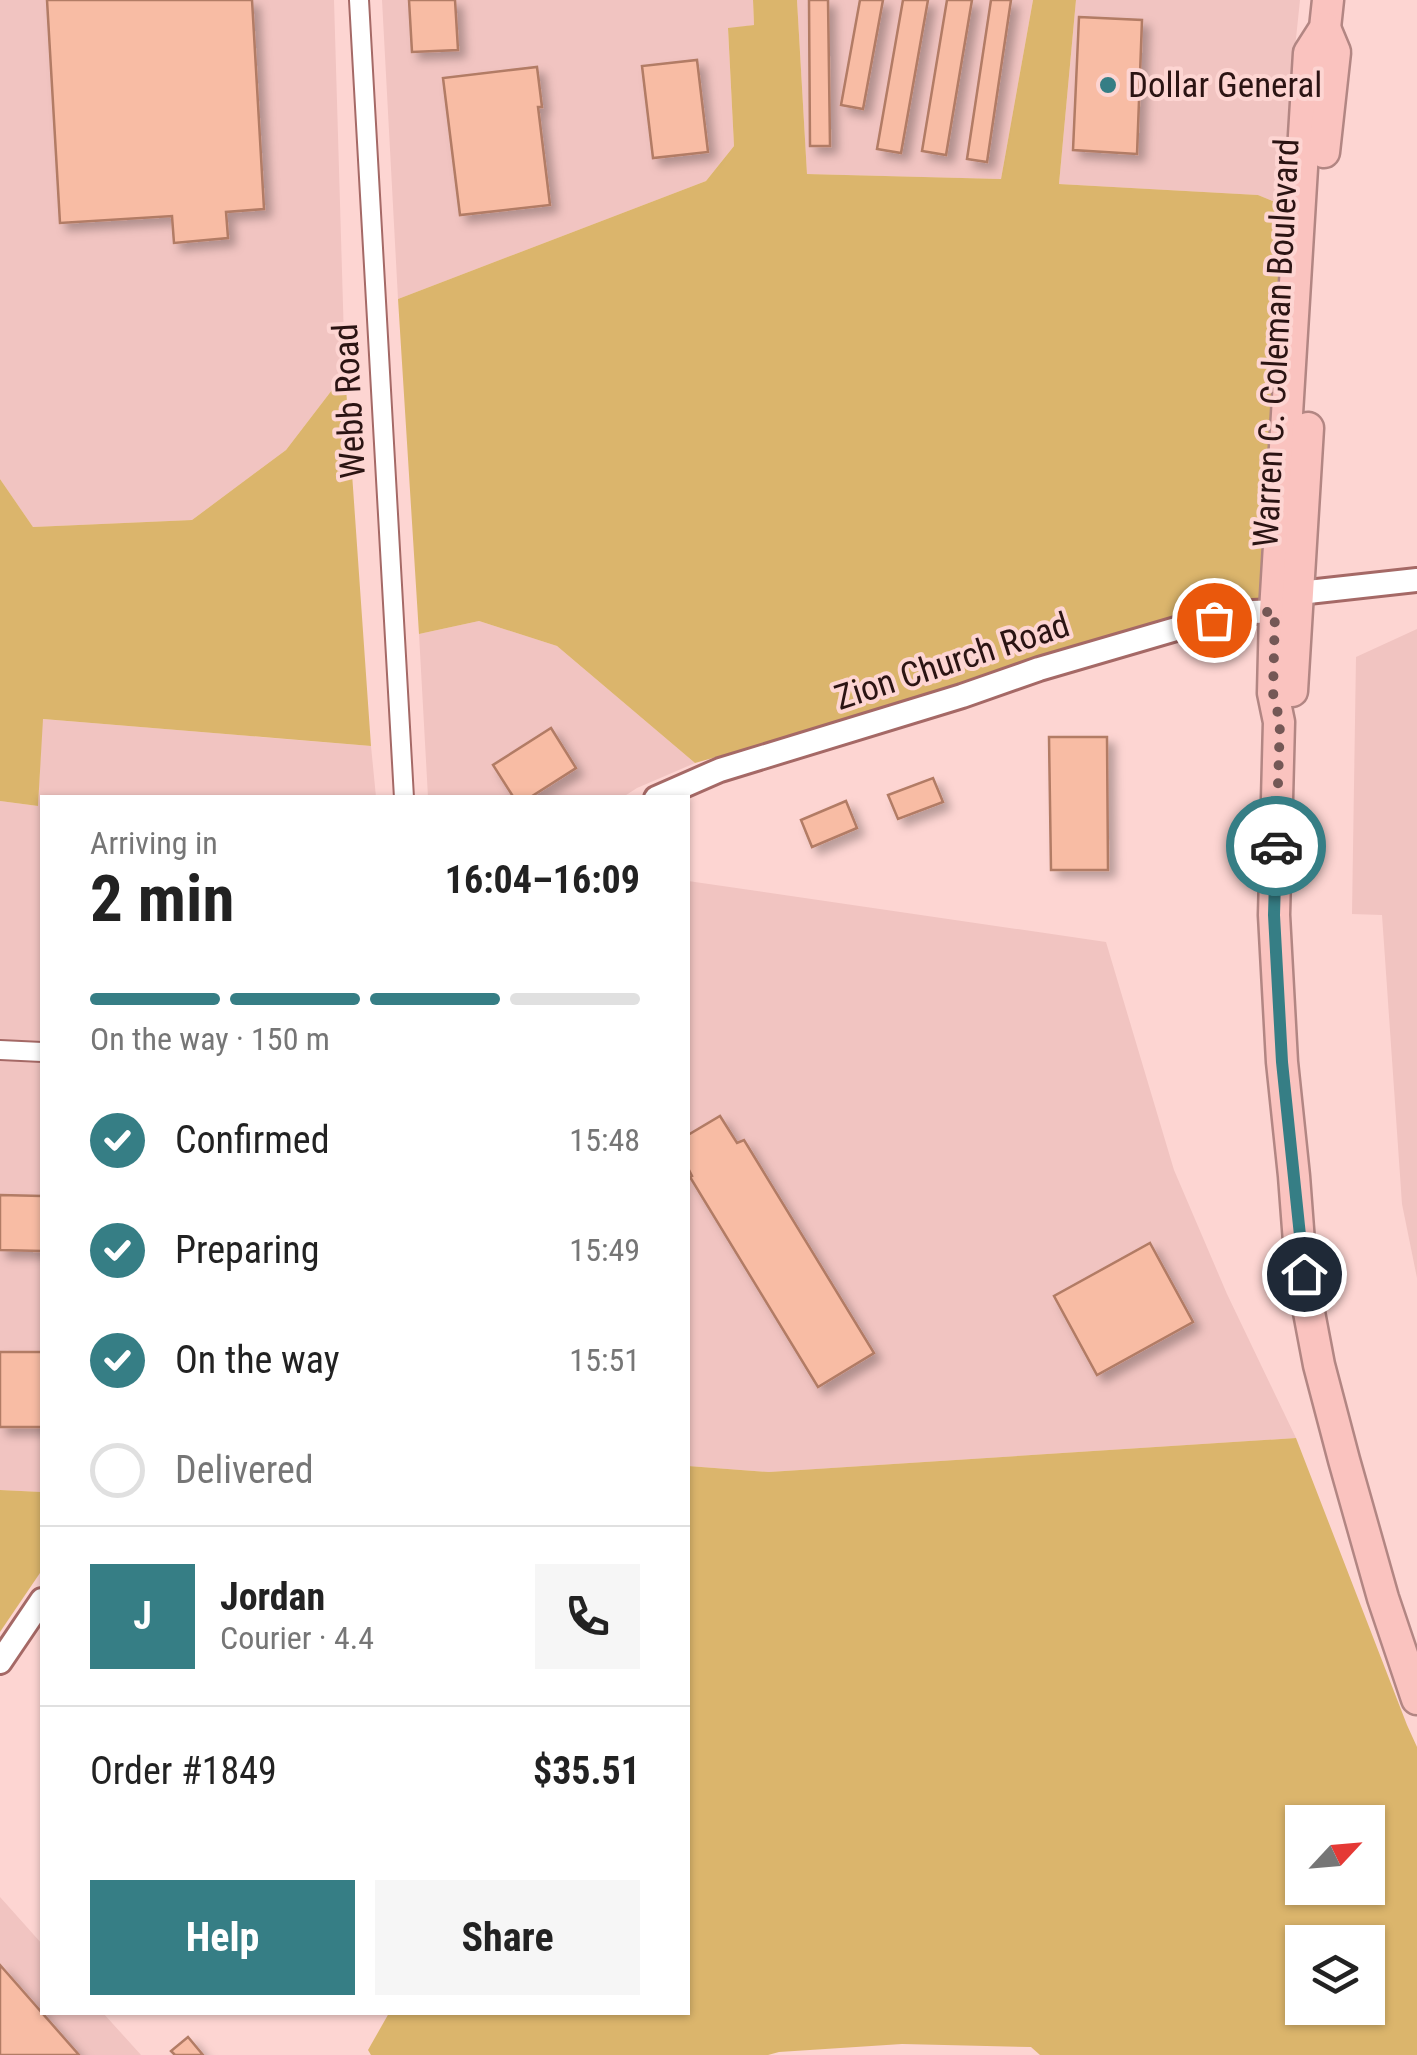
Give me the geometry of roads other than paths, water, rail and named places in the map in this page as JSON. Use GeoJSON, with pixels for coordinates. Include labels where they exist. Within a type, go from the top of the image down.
{"type":"FeatureCollection","features":[{"type":"Feature","properties":{"kind":"highway","name":"Warren C. Coleman Boulevard"},"geometry":{"type":"LineString","coordinates":[[1326,14],[1334,52],[1287,602],[1273,693],[1280,722],[1274,915],[1282,1062],[1308,1306],[1319,1365],[1349,1477],[1417,1699]]}},
{"type":"Feature","properties":{"kind":"street","name":"Webb Road"},"geometry":{"type":"LineString","coordinates":[[359,0],[404,795]]}},
{"type":"Feature","properties":{"kind":"street","name":"Zion Church Road"},"geometry":{"type":"LineString","coordinates":[[663,795],[720,770],[1176,629],[1287,602],[1417,580]]}},
{"type":"Feature","properties":{"kind":"street"},"geometry":{"type":"LineString","coordinates":[[0,1050],[40,1052]]}},
{"type":"Feature","properties":{"kind":"street"},"geometry":{"type":"LineString","coordinates":[[0,1662],[40,1603]]}},
{"type":"Feature","properties":{"kind":"place","name":"Dollar General"},"geometry":{"type":"Point","coordinates":[1108,85]}}]}
